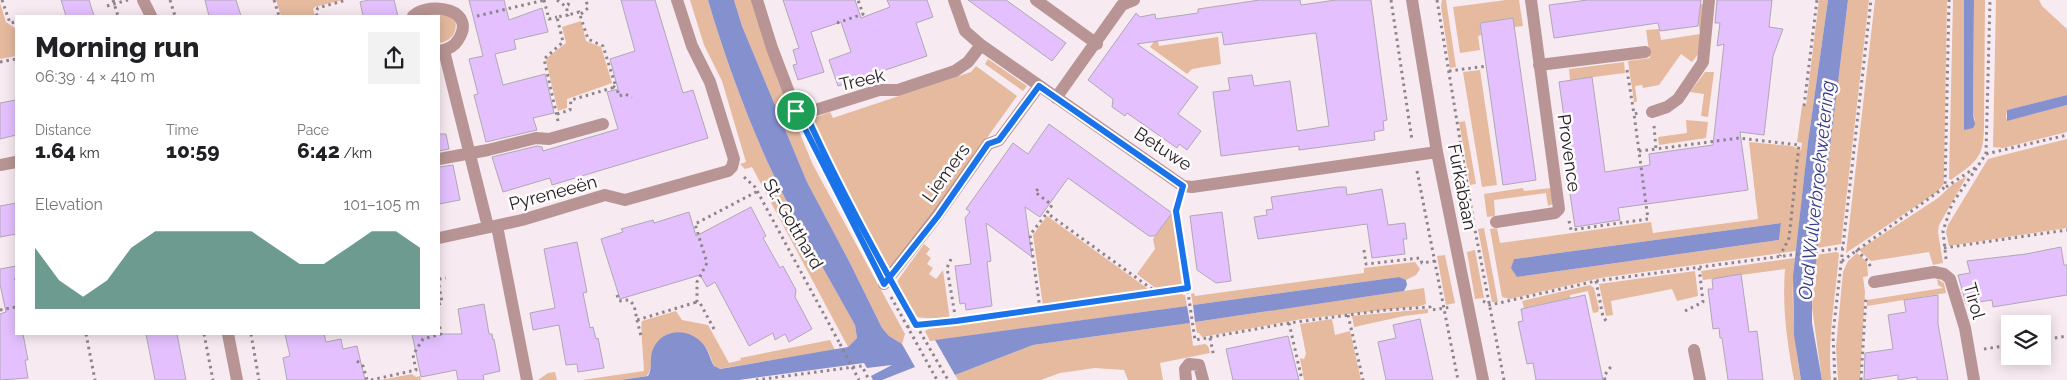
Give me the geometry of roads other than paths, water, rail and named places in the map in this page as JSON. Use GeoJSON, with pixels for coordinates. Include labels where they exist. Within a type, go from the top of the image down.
{"type":"FeatureCollection","features":[{"type":"Feature","properties":{"kind":"street"},"geometry":{"type":"LineString","coordinates":[[144,0],[152,15]]}},
{"type":"Feature","properties":{"kind":"street"},"geometry":{"type":"LineString","coordinates":[[148,0],[152,15]]}},
{"type":"Feature","properties":{"kind":"street"},"geometry":{"type":"LineString","coordinates":[[414,15],[418,8],[432,0],[440,0],[454,6],[462,20],[461,35],[457,42],[441,51],[467,146],[493,227],[526,378]]}},
{"type":"Feature","properties":{"kind":"street","name":"Pyreneeën"},"geometry":{"type":"LineString","coordinates":[[440,238],[493,227],[605,195],[625,200],[728,171],[732,167],[734,159],[710,82],[692,46],[677,0]]}},
{"type":"Feature","properties":{"kind":"street","name":"Treek"},"geometry":{"type":"LineString","coordinates":[[757,0],[772,48],[800,112],[879,90],[898,90],[955,71],[968,62],[981,45]]}},
{"type":"Feature","properties":{"kind":"street","name":"Betuwe"},"geometry":{"type":"LineString","coordinates":[[954,0],[966,31],[981,45],[1183,186],[1192,187],[1437,152]]}},
{"type":"Feature","properties":{"kind":"street"},"geometry":{"type":"LineString","coordinates":[[1036,0],[1096,44]]}},
{"type":"Feature","properties":{"kind":"street"},"geometry":{"type":"LineString","coordinates":[[1056,98],[1122,5],[1134,0]]}},
{"type":"Feature","properties":{"kind":"street","name":"Furkabaan"},"geometry":{"type":"LineString","coordinates":[[1412,0],[1437,152],[1483,380]]}},
{"type":"Feature","properties":{"kind":"street","name":"Provence"},"geometry":{"type":"LineString","coordinates":[[1496,222],[1556,213],[1559,210],[1531,0]]}},
{"type":"Feature","properties":{"kind":"street"},"geometry":{"type":"LineString","coordinates":[[1652,112],[1667,107],[1678,99],[1703,62],[1709,0]]}},
{"type":"Feature","properties":{"kind":"street"},"geometry":{"type":"LineString","coordinates":[[1539,65],[1645,52]]}},
{"type":"Feature","properties":{"kind":"street","name":"Liemers"},"geometry":{"type":"LineString","coordinates":[[886,281],[938,216],[988,144],[999,140],[1039,86]]}},
{"type":"Feature","properties":{"kind":"street"},"geometry":{"type":"LineString","coordinates":[[440,159],[467,146],[488,150],[536,138],[550,139],[603,124]]}},
{"type":"Feature","properties":{"kind":"street"},"geometry":{"type":"LineString","coordinates":[[0,165],[15,162]]}},
{"type":"Feature","properties":{"kind":"street","name":"Tirol"},"geometry":{"type":"LineString","coordinates":[[1874,282],[1934,272],[1944,274],[1950,279],[1964,328],[1974,380]]}},
{"type":"Feature","properties":{"kind":"street"},"geometry":{"type":"LineString","coordinates":[[228,335],[237,380]]}},
{"type":"Feature","properties":{"kind":"street"},"geometry":{"type":"LineString","coordinates":[[1694,350],[1700,380]]}},
{"type":"Feature","properties":{"kind":"street"},"geometry":{"type":"LineString","coordinates":[[1186,380],[1186,369],[1189,364],[1193,363],[1199,365],[1203,380]]}},
{"type":"Feature","properties":{"kind":"water"},"geometry":{"type":"Polygon","coordinates":[[[708,0],[734,0],[742,26],[807,182],[882,328],[889,336],[902,344],[915,367],[882,380],[873,380],[871,376],[892,365],[867,368],[864,363],[739,380],[620,380],[648,376],[651,356],[657,342],[663,337],[677,332],[692,335],[698,339],[706,348],[714,366],[720,369],[848,347],[857,338],[855,325],[798,224],[767,161],[735,82],[708,0]]]}},
{"type":"Feature","properties":{"kind":"water","name":"Oud Wulverbroekwetering"},"geometry":{"type":"Polygon","coordinates":[[[1828,0],[1848,0],[1812,295],[1812,323],[1822,380],[1801,380],[1794,335],[1793,276],[1808,142],[1828,0]]]}},
{"type":"Feature","properties":{"kind":"water"},"geometry":{"type":"Polygon","coordinates":[[[1964,0],[1974,0],[1973,115],[1975,124],[1973,128],[1964,130],[1964,0]]]}},
{"type":"Feature","properties":{"kind":"water"},"geometry":{"type":"Polygon","coordinates":[[[2067,95],[2067,105],[2007,121],[2007,110],[2067,95]]]}},
{"type":"Feature","properties":{"kind":"water"},"geometry":{"type":"Polygon","coordinates":[[[1781,223],[1779,240],[1517,277],[1511,268],[1514,259],[1781,223]]]}},
{"type":"Feature","properties":{"kind":"water"},"geometry":{"type":"Polygon","coordinates":[[[1399,277],[1406,280],[1407,285],[1404,291],[1195,322],[1193,305],[1399,277]]]}},
{"type":"Feature","properties":{"kind":"water"},"geometry":{"type":"Polygon","coordinates":[[[1187,306],[1190,323],[1033,345],[955,375],[935,340],[1187,306]]]}}]}
